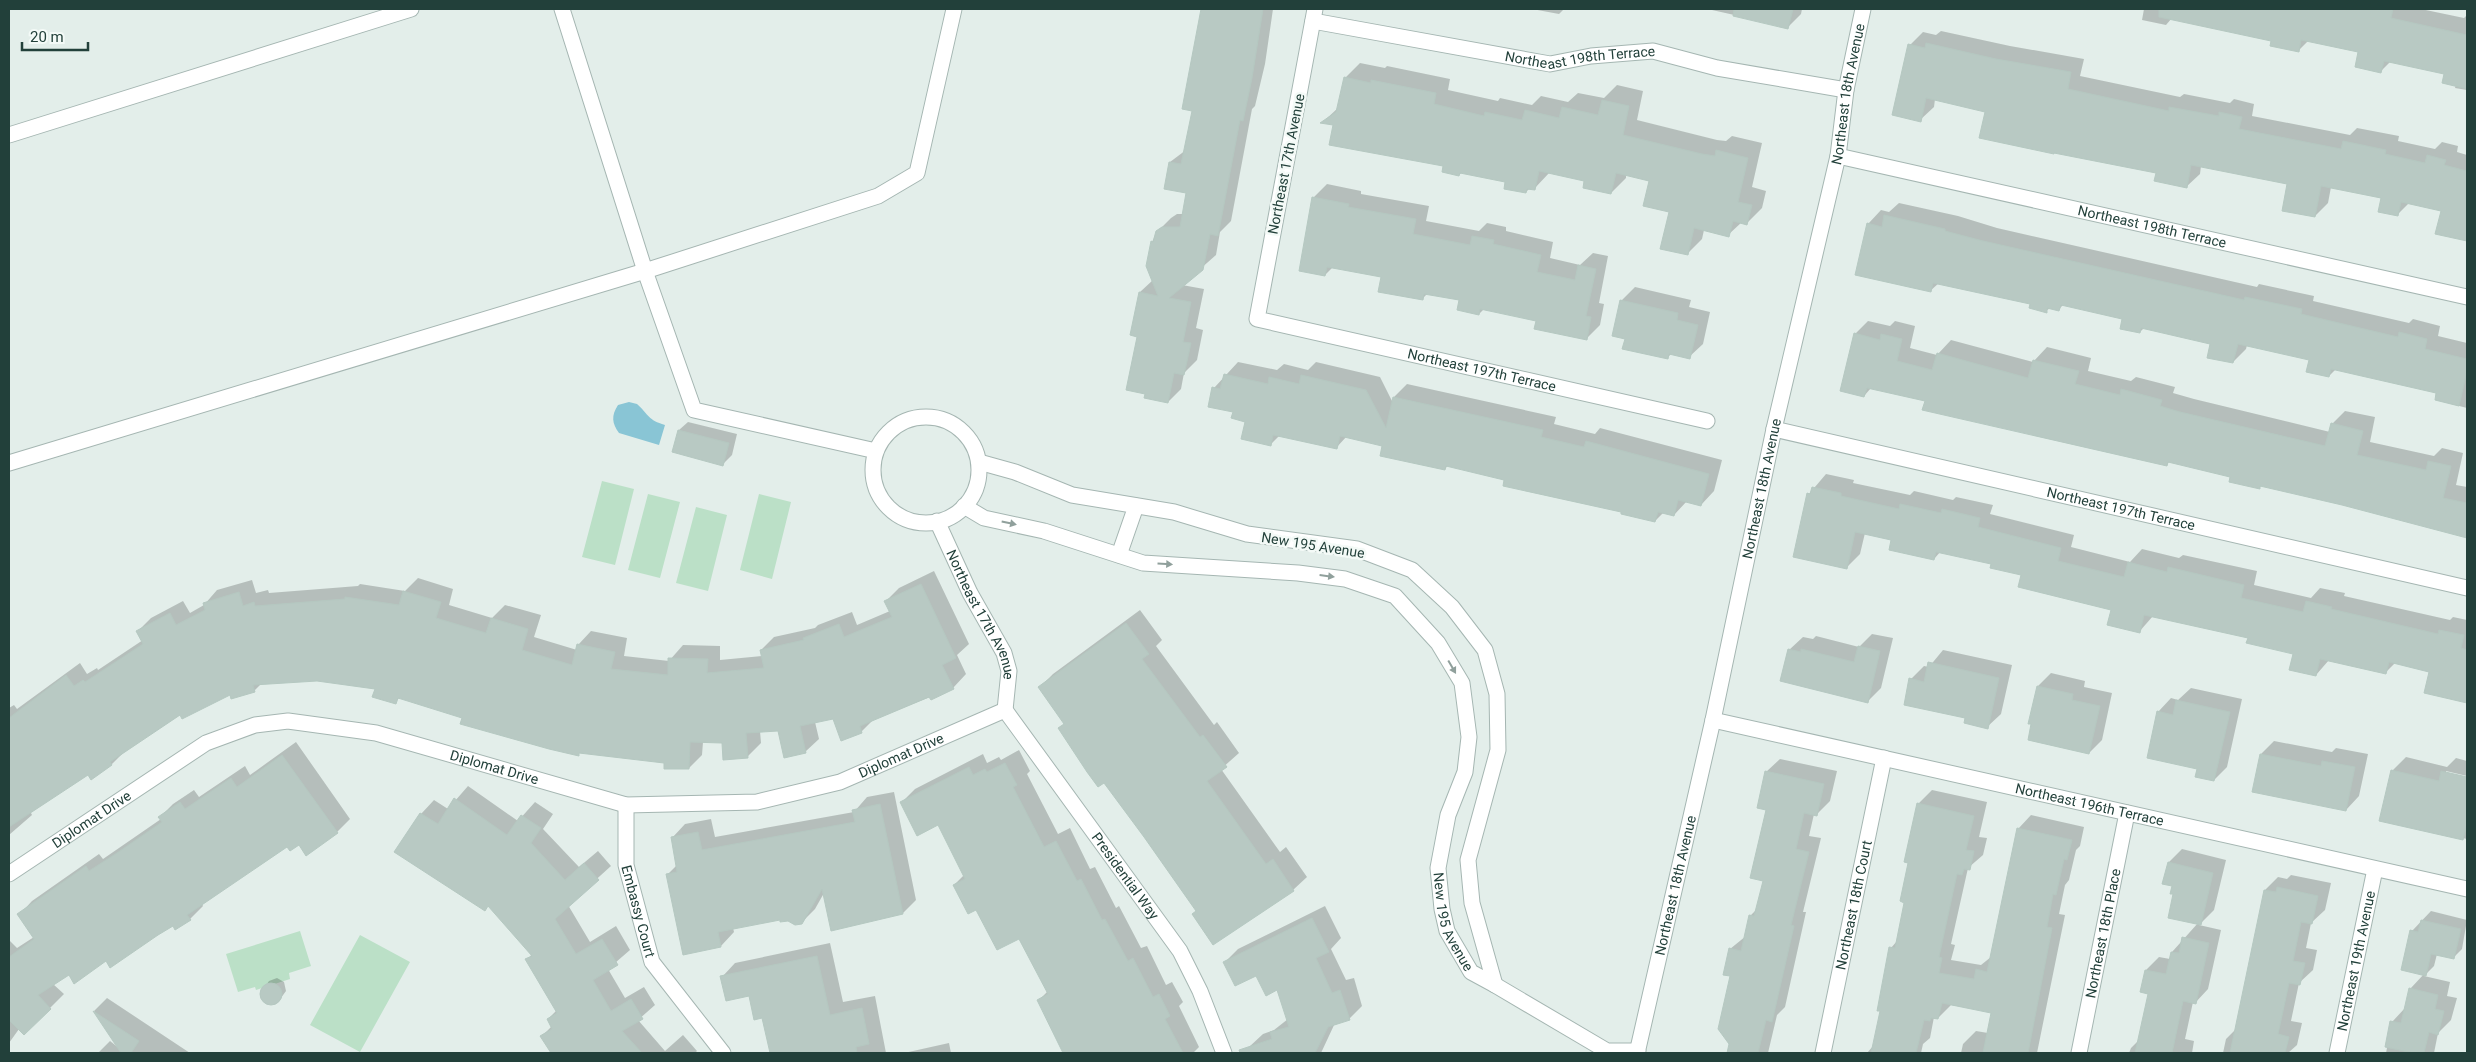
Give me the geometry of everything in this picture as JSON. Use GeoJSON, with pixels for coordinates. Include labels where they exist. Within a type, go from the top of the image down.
{"type":"FeatureCollection","features":[{"type":"Feature","properties":{"kind":"street"},"geometry":{"type":"LineString","coordinates":[[9,135],[411,9]]}},
{"type":"Feature","properties":{"kind":"street"},"geometry":{"type":"LineString","coordinates":[[562,9],[645,271],[694,410],[876,451]]}},
{"type":"Feature","properties":{"kind":"street"},"geometry":{"type":"LineString","coordinates":[[9,463],[645,271],[878,196],[917,173],[954,9]]}},
{"type":"Feature","properties":{"kind":"street","name":"Northeast 18th Avenue"},"geometry":{"type":"LineString","coordinates":[[1640,1052],[1713,720],[1774,429],[1838,156],[1846,90],[1863,9]]}},
{"type":"Feature","properties":{"kind":"street","name":"Northeast 198th Terrace"},"geometry":{"type":"LineString","coordinates":[[1314,15],[1550,64],[1591,56],[1653,51],[1717,68],[1846,90]]}},
{"type":"Feature","properties":{"kind":"street","name":"Northeast 17th Avenue"},"geometry":{"type":"LineString","coordinates":[[1257,319],[1314,15]]}},
{"type":"Feature","properties":{"kind":"street","name":"Northeast 198th Terrace"},"geometry":{"type":"LineString","coordinates":[[1838,156],[2467,297]]}},
{"type":"Feature","properties":{"kind":"street","name":"Northeast 197th Terrace"},"geometry":{"type":"LineString","coordinates":[[1257,319],[1707,421]]}},
{"type":"Feature","properties":{"kind":"street"},"geometry":{"type":"LineString","coordinates":[[930,417],[947,422],[962,431],[973,446],[979,462],[978,480],[972,497],[964,506],[945,520],[927,523],[910,520],[894,512],[882,500],[874,485],[873,468],[876,451],[885,436],[897,425],[913,418],[930,417]]}},
{"type":"Feature","properties":{"kind":"street","name":"Northeast 197th Terrace"},"geometry":{"type":"LineString","coordinates":[[1774,429],[2467,588]]}},
{"type":"Feature","properties":{"kind":"street","name":"New 195 Avenue"},"geometry":{"type":"LineString","coordinates":[[979,462],[1015,472],[1072,495],[1174,512],[1247,534],[1357,549],[1412,570],[1452,607],[1485,650],[1496,694],[1498,750],[1468,860],[1472,903],[1496,984]]}},
{"type":"Feature","properties":{"kind":"street","name":"New 195 Avenue"},"geometry":{"type":"LineString","coordinates":[[964,506],[984,518],[1044,531],[1143,563],[1298,573],[1345,578],[1395,596],[1438,643],[1462,683],[1469,737],[1465,772],[1448,815],[1438,868],[1442,909],[1447,931],[1471,972],[1496,984],[1607,1051],[1640,1052]]}},
{"type":"Feature","properties":{"kind":"street"},"geometry":{"type":"LineString","coordinates":[[1119,555],[1136,506]]}},
{"type":"Feature","properties":{"kind":"street","name":"Northeast 17th Avenue"},"geometry":{"type":"LineString","coordinates":[[937,521],[970,593],[1004,652],[1009,671],[1005,710]]}},
{"type":"Feature","properties":{"kind":"street","name":"Diplomat Drive"},"geometry":{"type":"LineString","coordinates":[[9,874],[206,743],[255,724],[288,722],[376,733],[626,805],[757,802],[840,782],[1005,710]]}},
{"type":"Feature","properties":{"kind":"street","name":"Presidential Way"},"geometry":{"type":"LineString","coordinates":[[1005,710],[1180,951],[1200,991],[1224,1053]]}},
{"type":"Feature","properties":{"kind":"street","name":"Northeast 196th Terrace"},"geometry":{"type":"LineString","coordinates":[[1713,720],[2467,890]]}},
{"type":"Feature","properties":{"kind":"street","name":"Northeast 18th Court"},"geometry":{"type":"LineString","coordinates":[[1823,1053],[1884,758]]}},
{"type":"Feature","properties":{"kind":"street","name":"Embassy Court"},"geometry":{"type":"LineString","coordinates":[[626,805],[626,865],[652,962],[723,1053]]}},
{"type":"Feature","properties":{"kind":"street","name":"Northeast 18th Place"},"geometry":{"type":"LineString","coordinates":[[2079,1053],[2127,813]]}},
{"type":"Feature","properties":{"kind":"street","name":"Northeast 19th Avenue"},"geometry":{"type":"LineString","coordinates":[[2337,1053],[2375,869]]}},
{"type":"Feature","properties":{"kind":"green space"},"geometry":{"type":"Polygon","coordinates":[[[602,481],[634,489],[615,565],[582,557],[602,481]]]}},
{"type":"Feature","properties":{"kind":"green space"},"geometry":{"type":"Polygon","coordinates":[[[648,494],[680,502],[660,578],[628,570],[648,494]]]}},
{"type":"Feature","properties":{"kind":"green space"},"geometry":{"type":"Polygon","coordinates":[[[759,494],[791,502],[772,579],[740,570],[759,494]]]}},
{"type":"Feature","properties":{"kind":"green space"},"geometry":{"type":"Polygon","coordinates":[[[696,507],[727,515],[708,591],[676,583],[696,507]]]}},
{"type":"Feature","properties":{"kind":"green space"},"geometry":{"type":"Polygon","coordinates":[[[300,931],[311,966],[289,973],[290,979],[256,990],[255,987],[238,992],[226,954],[300,931]]]}},
{"type":"Feature","properties":{"kind":"green space"},"geometry":{"type":"Polygon","coordinates":[[[360,935],[410,962],[360,1052],[310,1025],[360,935]]]}},
{"type":"Feature","properties":{"kind":"water"},"geometry":{"type":"Polygon","coordinates":[[[629,402],[637,404],[652,419],[665,425],[659,445],[619,433],[613,416],[618,405],[629,402]]]}},
{"type":"Feature","properties":{"kind":"building"},"geometry":{"type":"Polygon","coordinates":[[[1201,9],[1263,9],[1252,78],[1243,121],[1240,120],[1218,236],[1210,234],[1203,270],[1169,298],[1191,302],[1183,342],[1191,343],[1184,375],[1174,373],[1168,403],[1144,398],[1145,394],[1126,390],[1137,337],[1130,335],[1139,292],[1158,296],[1146,266],[1151,241],[1153,242],[1156,231],[1162,227],[1180,227],[1186,193],[1164,189],[1169,162],[1181,164],[1192,111],[1182,109],[1201,9]]]}},
{"type":"Feature","properties":{"kind":"building"},"geometry":{"type":"Polygon","coordinates":[[[1734,9],[1793,9],[1788,29],[1733,16],[1734,9]]]}},
{"type":"Feature","properties":{"kind":"building"},"geometry":{"type":"Polygon","coordinates":[[[2159,9],[2393,9],[2391,18],[2467,35],[2467,89],[2442,83],[2444,74],[2384,61],[2381,73],[2355,67],[2358,52],[2301,40],[2299,52],[2270,46],[2271,41],[2159,17],[2159,9]]]}},
{"type":"Feature","properties":{"kind":"building"},"geometry":{"type":"Polygon","coordinates":[[[1926,43],[1996,59],[2071,72],[2068,89],[2169,111],[2169,107],[2219,116],[2219,112],[2242,117],[2239,129],[2341,149],[2343,141],[2386,150],[2385,154],[2425,163],[2427,155],[2446,160],[2444,165],[2467,171],[2467,241],[2435,234],[2441,211],[2401,202],[2398,216],[2378,212],[2381,198],[2321,186],[2315,217],[2282,211],[2287,184],[2191,165],[2187,188],[2154,181],[2156,173],[1979,138],[1985,112],[1926,98],[1921,122],[1892,115],[1908,44],[1925,48],[1926,43]]]}},
{"type":"Feature","properties":{"kind":"building"},"geometry":{"type":"Polygon","coordinates":[[[1344,77],[1371,83],[1371,80],[1436,93],[1434,104],[1484,116],[1485,112],[1522,120],[1525,110],[1559,118],[1562,107],[1598,115],[1602,100],[1629,106],[1623,135],[1702,154],[1715,156],[1716,150],[1748,158],[1738,202],[1752,205],[1747,225],[1733,221],[1729,237],[1694,228],[1688,255],[1660,249],[1669,212],[1643,206],[1649,181],[1616,173],[1611,194],[1583,188],[1584,181],[1539,171],[1535,190],[1527,189],[1526,193],[1504,189],[1505,182],[1460,173],[1459,176],[1442,172],[1443,166],[1329,145],[1333,125],[1320,123],[1336,112],[1344,77]]]}},
{"type":"Feature","properties":{"kind":"building"},"geometry":{"type":"Polygon","coordinates":[[[1312,197],[1349,204],[1348,207],[1416,219],[1413,234],[1470,245],[1472,236],[1494,240],[1493,244],[1541,255],[1537,272],[1575,280],[1578,265],[1596,269],[1586,316],[1591,317],[1587,340],[1534,329],[1536,321],[1480,309],[1479,315],[1457,310],[1459,300],[1424,294],[1423,300],[1378,292],[1381,277],[1327,267],[1325,276],[1299,271],[1312,197]]]}},
{"type":"Feature","properties":{"kind":"building"},"geometry":{"type":"Polygon","coordinates":[[[1884,215],[1945,229],[1945,231],[1983,241],[2244,300],[2245,297],[2302,309],[2301,314],[2398,337],[2399,332],[2427,339],[2425,349],[2467,359],[2467,371],[2459,406],[2435,400],[2436,393],[2331,369],[2329,377],[2306,372],[2309,360],[2238,344],[2233,363],[2207,358],[2210,344],[2141,328],[2140,333],[2120,329],[2122,319],[2061,305],[2059,311],[2047,308],[2047,313],[2029,308],[2030,304],[1933,283],[1931,292],[1855,275],[1867,223],[1882,227],[1884,215]]]}},
{"type":"Feature","properties":{"kind":"building"},"geometry":{"type":"Polygon","coordinates":[[[1620,300],[1678,313],[1677,320],[1698,325],[1690,359],[1669,354],[1668,359],[1622,349],[1625,339],[1612,336],[1620,300]]]}},
{"type":"Feature","properties":{"kind":"building"},"geometry":{"type":"Polygon","coordinates":[[[1854,333],[1880,340],[1881,334],[1902,339],[1897,361],[1932,370],[1937,353],[2028,378],[2033,360],[2079,371],[2075,384],[2120,395],[2121,389],[2162,400],[2160,406],[2180,412],[2325,446],[2331,423],[2363,431],[2357,455],[2426,470],[2428,461],[2451,466],[2443,498],[2467,503],[2467,538],[2342,505],[2260,486],[2260,489],[2229,482],[2230,477],[2168,462],[2167,466],[1922,410],[1925,401],[1867,388],[1864,397],[1840,391],[1854,333]]]}},
{"type":"Feature","properties":{"kind":"building"},"geometry":{"type":"Polygon","coordinates":[[[1224,374],[1268,384],[1269,377],[1299,384],[1301,375],[1366,390],[1386,428],[1393,397],[1543,430],[1541,437],[1584,447],[1586,441],[1709,474],[1701,506],[1678,500],[1674,516],[1658,512],[1655,522],[1621,514],[1621,512],[1503,486],[1504,480],[1446,466],[1445,470],[1380,456],[1382,446],[1340,436],[1337,449],[1273,435],[1271,446],[1241,439],[1245,422],[1231,418],[1233,412],[1208,407],[1212,387],[1220,389],[1224,374]]]}},
{"type":"Feature","properties":{"kind":"building"},"geometry":{"type":"Polygon","coordinates":[[[678,430],[729,443],[723,466],[672,452],[678,430]]]}},
{"type":"Feature","properties":{"kind":"building"},"geometry":{"type":"Polygon","coordinates":[[[1812,487],[1841,493],[1841,496],[1899,509],[1900,504],[1941,513],[1942,509],[1980,518],[1978,527],[2061,548],[2058,561],[2124,577],[2128,562],[2167,572],[2168,567],[2244,585],[2241,598],[2303,612],[2306,601],[2332,607],[2331,609],[2438,634],[2439,630],[2464,635],[2461,648],[2467,650],[2467,703],[2424,693],[2429,672],[2389,662],[2386,674],[2320,659],[2316,676],[2289,670],[2293,654],[2246,643],[2248,638],[2144,615],[2140,633],[2107,625],[2111,610],[2018,587],[2021,575],[1990,568],[1991,564],[1936,552],[1934,560],[1889,550],[1891,540],[1855,532],[1847,569],[1793,557],[1807,493],[1810,494],[1812,487]]]}},
{"type":"Feature","properties":{"kind":"building"},"geometry":{"type":"Polygon","coordinates":[[[921,584],[956,658],[942,665],[954,689],[931,700],[929,697],[860,726],[862,733],[841,741],[833,719],[800,726],[806,753],[784,758],[778,731],[746,733],[748,758],[723,760],[722,743],[690,742],[689,769],[664,769],[664,763],[579,753],[579,756],[549,749],[460,724],[462,718],[398,698],[396,704],[372,697],[375,689],[317,681],[253,685],[255,692],[231,699],[230,695],[182,719],[180,715],[110,762],[112,765],[91,780],[88,775],[9,827],[9,718],[66,675],[74,686],[83,680],[85,682],[143,644],[136,631],[170,613],[176,625],[205,610],[203,603],[239,592],[243,606],[254,602],[255,606],[345,599],[345,597],[399,605],[403,591],[441,602],[436,618],[486,633],[491,618],[528,629],[522,650],[572,665],[577,644],[615,652],[611,669],[668,675],[668,658],[708,659],[707,673],[764,668],[760,650],[804,640],[803,638],[839,624],[844,637],[892,617],[884,601],[921,584]]]}},
{"type":"Feature","properties":{"kind":"building"},"geometry":{"type":"Polygon","coordinates":[[[1126,623],[1149,654],[1142,659],[1200,737],[1203,735],[1227,767],[1207,781],[1266,864],[1273,859],[1294,891],[1213,945],[1192,914],[1196,911],[1144,837],[1104,783],[1098,787],[1087,772],[1058,728],[1064,724],[1038,687],[1126,623]]]}},
{"type":"Feature","properties":{"kind":"building"},"geometry":{"type":"Polygon","coordinates":[[[1858,646],[1880,651],[1868,703],[1780,681],[1788,649],[1801,652],[1801,649],[1854,662],[1858,646]]]}},
{"type":"Feature","properties":{"kind":"building"},"geometry":{"type":"Polygon","coordinates":[[[1928,662],[1999,678],[1988,729],[1964,723],[1965,718],[1904,705],[1909,678],[1924,682],[1928,662]]]}},
{"type":"Feature","properties":{"kind":"building"},"geometry":{"type":"Polygon","coordinates":[[[2037,686],[2073,694],[2072,700],[2100,706],[2089,754],[2028,740],[2031,724],[2028,724],[2037,686]]]}},
{"type":"Feature","properties":{"kind":"building"},"geometry":{"type":"Polygon","coordinates":[[[2176,700],[2230,712],[2214,781],[2195,777],[2197,769],[2147,758],[2157,711],[2173,715],[2176,700]]]}},
{"type":"Feature","properties":{"kind":"building"},"geometry":{"type":"Polygon","coordinates":[[[2260,754],[2321,766],[2322,761],[2355,767],[2346,811],[2252,792],[2260,754]]]}},
{"type":"Feature","properties":{"kind":"building"},"geometry":{"type":"Polygon","coordinates":[[[282,755],[338,833],[306,856],[299,845],[290,851],[287,847],[187,915],[191,920],[175,930],[173,926],[110,968],[106,961],[74,984],[69,975],[38,995],[51,1009],[24,1035],[9,1020],[9,957],[34,939],[17,914],[86,866],[89,871],[117,853],[162,822],[158,817],[180,802],[185,809],[231,778],[237,787],[282,755]]]}},
{"type":"Feature","properties":{"kind":"building"},"geometry":{"type":"Polygon","coordinates":[[[1005,763],[1017,785],[1013,787],[1044,847],[1056,841],[1077,881],[1081,879],[1102,920],[1105,919],[1128,961],[1133,958],[1153,997],[1159,994],[1170,1016],[1165,1019],[1183,1053],[1063,1053],[1037,1000],[1048,994],[1019,939],[997,950],[976,910],[968,914],[953,885],[965,879],[938,825],[917,836],[900,802],[969,767],[973,775],[985,769],[987,772],[1005,763]]]}},
{"type":"Feature","properties":{"kind":"building"},"geometry":{"type":"Polygon","coordinates":[[[2391,770],[2439,781],[2441,771],[2467,777],[2467,824],[2463,840],[2379,821],[2391,770]]]}},
{"type":"Feature","properties":{"kind":"building"},"geometry":{"type":"Polygon","coordinates":[[[1765,771],[1824,784],[1817,816],[1804,813],[1796,849],[1809,852],[1791,925],[1794,926],[1772,1022],[1766,1020],[1758,1053],[1727,1053],[1729,1044],[1718,1029],[1730,976],[1723,975],[1729,948],[1741,951],[1749,915],[1754,916],[1763,881],[1750,878],[1766,810],[1757,808],[1765,771]]]}},
{"type":"Feature","properties":{"kind":"building"},"geometry":{"type":"Polygon","coordinates":[[[454,798],[507,835],[521,815],[541,828],[531,843],[565,880],[584,863],[599,880],[555,919],[576,954],[602,939],[618,965],[593,980],[611,1011],[631,999],[643,1019],[622,1031],[642,1053],[551,1053],[540,1036],[552,1029],[547,1019],[557,1013],[525,959],[532,956],[488,906],[485,911],[394,852],[420,813],[438,824],[454,798]]]}},
{"type":"Feature","properties":{"kind":"building"},"geometry":{"type":"Polygon","coordinates":[[[1917,803],[1974,816],[1966,850],[1974,851],[1970,870],[1964,869],[1962,875],[1957,874],[1939,957],[1942,958],[1939,973],[1974,979],[1976,969],[1987,972],[2017,828],[2072,840],[2067,860],[2064,859],[2056,895],[2053,894],[2047,927],[2052,928],[2028,1053],[1983,1053],[1991,1013],[1942,1003],[1938,1019],[1924,1020],[1916,1053],[1871,1053],[1880,1011],[1877,1011],[1889,947],[1895,948],[1904,903],[1900,901],[1908,863],[1904,862],[1917,803]]]}},
{"type":"Feature","properties":{"kind":"building"},"geometry":{"type":"Polygon","coordinates":[[[880,804],[903,914],[831,931],[822,889],[802,924],[795,925],[788,921],[780,922],[780,920],[718,932],[721,947],[683,955],[666,874],[677,872],[671,837],[698,832],[702,850],[855,822],[852,810],[880,804]]]}},
{"type":"Feature","properties":{"kind":"building"},"geometry":{"type":"Polygon","coordinates":[[[2168,862],[2213,873],[2201,925],[2168,918],[2173,894],[2170,894],[2172,886],[2162,884],[2168,862]]]}},
{"type":"Feature","properties":{"kind":"building"},"geometry":{"type":"Polygon","coordinates":[[[2277,887],[2318,896],[2312,924],[2301,922],[2293,961],[2305,963],[2300,985],[2289,983],[2278,1034],[2289,1037],[2285,1053],[2230,1053],[2264,890],[2276,892],[2277,887]]]}},
{"type":"Feature","properties":{"kind":"building"},"geometry":{"type":"Polygon","coordinates":[[[1312,918],[1329,952],[1316,958],[1332,993],[1340,990],[1350,1020],[1328,1027],[1315,1053],[1240,1053],[1239,1050],[1272,1039],[1270,1032],[1289,1027],[1277,990],[1266,996],[1256,976],[1235,986],[1223,962],[1312,918]]]}},
{"type":"Feature","properties":{"kind":"building"},"geometry":{"type":"Polygon","coordinates":[[[2421,920],[2461,929],[2454,959],[2431,954],[2426,976],[2401,970],[2410,930],[2418,932],[2421,920]]]}},
{"type":"Feature","properties":{"kind":"building"},"geometry":{"type":"Polygon","coordinates":[[[2182,937],[2209,943],[2196,1004],[2183,1001],[2172,1053],[2135,1053],[2148,994],[2140,992],[2145,970],[2166,974],[2171,952],[2179,953],[2182,937]]]}},
{"type":"Feature","properties":{"kind":"building"},"geometry":{"type":"Polygon","coordinates":[[[817,956],[830,1015],[862,1008],[869,1044],[856,1047],[857,1053],[770,1053],[762,1018],[754,1020],[749,996],[726,1001],[720,976],[817,956]]]}},
{"type":"Feature","properties":{"kind":"building"},"geometry":{"type":"Polygon","coordinates":[[[271,983],[279,986],[282,994],[279,1002],[271,1005],[263,1002],[260,994],[263,986],[271,983]]]}},
{"type":"Feature","properties":{"kind":"building"},"geometry":{"type":"Polygon","coordinates":[[[2409,988],[2438,995],[2435,1009],[2444,1011],[2438,1035],[2429,1032],[2424,1053],[2413,1053],[2385,1047],[2390,1021],[2401,1023],[2409,988]]]}},
{"type":"Feature","properties":{"kind":"building"},"geometry":{"type":"Polygon","coordinates":[[[93,1011],[139,1041],[131,1053],[121,1053],[93,1011]]]}}]}
